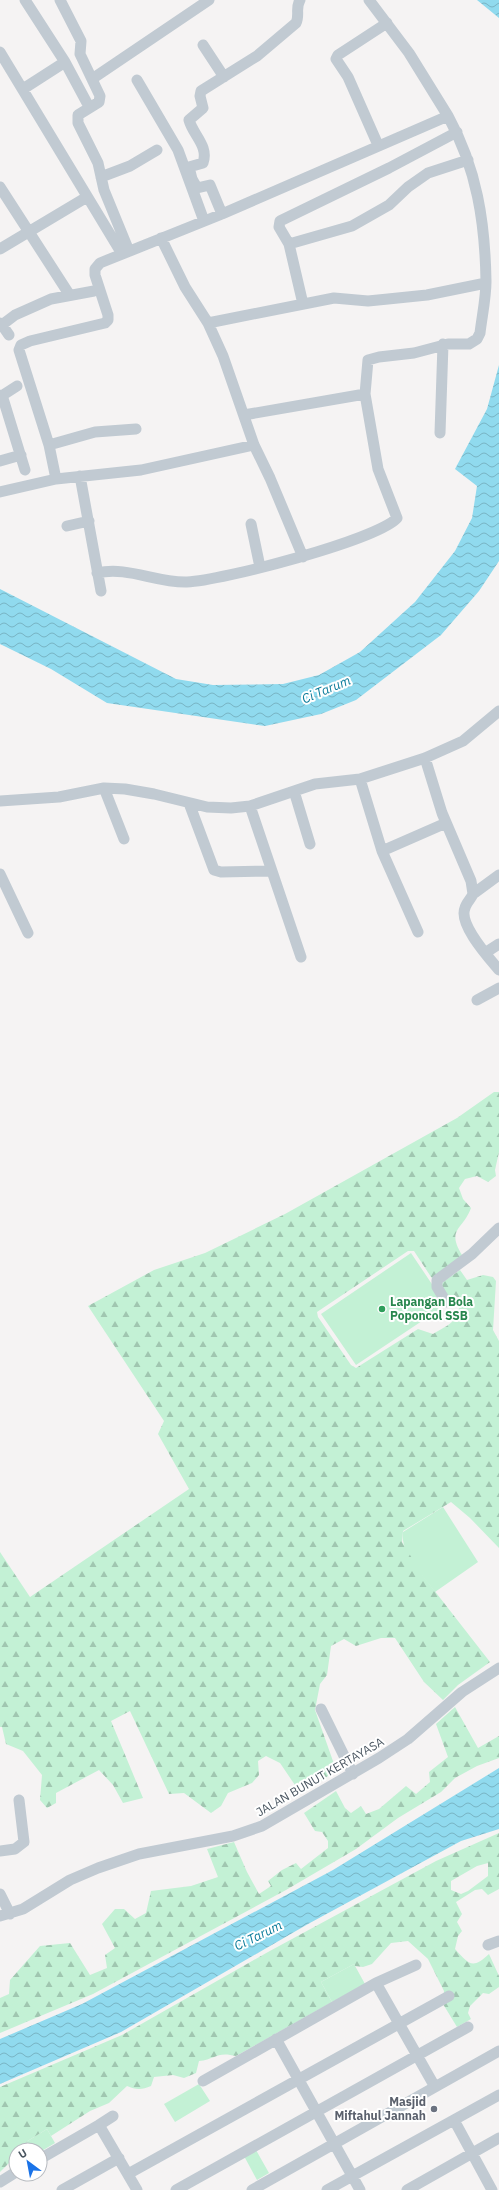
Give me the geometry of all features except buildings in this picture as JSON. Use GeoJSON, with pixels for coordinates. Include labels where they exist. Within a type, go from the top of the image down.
{"type":"FeatureCollection","features":[{"type":"Feature","properties":{"kind":"street"},"geometry":{"type":"LineString","coordinates":[[25,0],[64,62],[87,103]]}},
{"type":"Feature","properties":{"kind":"street"},"geometry":{"type":"LineString","coordinates":[[60,0],[81,41],[80,54],[100,99],[78,114],[77,119],[94,153],[124,250]]}},
{"type":"Feature","properties":{"kind":"street"},"geometry":{"type":"LineString","coordinates":[[92,79],[209,0]]}},
{"type":"Feature","properties":{"kind":"street"},"geometry":{"type":"LineString","coordinates":[[222,214],[210,185],[197,188],[192,179],[189,167],[203,163],[204,154],[189,120],[203,108],[200,96],[202,91],[256,56],[296,23],[298,19],[297,6],[300,0]]}},
{"type":"Feature","properties":{"kind":"street"},"geometry":{"type":"LineString","coordinates":[[97,573],[109,570],[122,571],[160,580],[187,582],[204,580],[304,556],[371,532],[397,518],[378,469],[365,394],[368,360],[379,357],[414,353],[443,344],[469,344],[477,339],[480,333],[486,282],[482,215],[477,188],[457,132],[409,53],[369,0]]}},
{"type":"Feature","properties":{"kind":"street"},"geometry":{"type":"LineString","coordinates":[[378,146],[348,77],[336,59],[338,55],[387,24]]}},
{"type":"Feature","properties":{"kind":"street"},"geometry":{"type":"LineString","coordinates":[[203,45],[224,77]]}},
{"type":"Feature","properties":{"kind":"street"},"geometry":{"type":"LineString","coordinates":[[0,52],[87,197],[124,250]]}},
{"type":"Feature","properties":{"kind":"street"},"geometry":{"type":"LineString","coordinates":[[23,89],[64,62]]}},
{"type":"Feature","properties":{"kind":"street"},"geometry":{"type":"LineString","coordinates":[[137,80],[178,150],[204,221]]}},
{"type":"Feature","properties":{"kind":"street"},"geometry":{"type":"LineString","coordinates":[[56,478],[49,445],[19,350],[21,345],[30,341],[105,323],[108,320],[108,315],[95,275],[95,269],[100,263],[124,250],[161,238],[222,214],[448,116]]}},
{"type":"Feature","properties":{"kind":"street"},"geometry":{"type":"LineString","coordinates":[[303,304],[289,244],[279,227],[280,221],[389,168],[457,132]]}},
{"type":"Feature","properties":{"kind":"street"},"geometry":{"type":"LineString","coordinates":[[101,177],[130,166],[157,150]]}},
{"type":"Feature","properties":{"kind":"street"},"geometry":{"type":"LineString","coordinates":[[289,244],[352,226],[389,205],[408,187],[428,173],[468,160]]}},
{"type":"Feature","properties":{"kind":"street"},"geometry":{"type":"LineString","coordinates":[[0,187],[69,294]]}},
{"type":"Feature","properties":{"kind":"street"},"geometry":{"type":"LineString","coordinates":[[0,249],[87,197]]}},
{"type":"Feature","properties":{"kind":"street"},"geometry":{"type":"LineString","coordinates":[[161,238],[186,287],[208,323],[223,356],[254,445],[304,556]]}},
{"type":"Feature","properties":{"kind":"street"},"geometry":{"type":"LineString","coordinates":[[208,323],[334,298],[368,301],[427,295],[486,282]]}},
{"type":"Feature","properties":{"kind":"street"},"geometry":{"type":"LineString","coordinates":[[9,335],[1,324],[30,307],[69,294],[94,291]]}},
{"type":"Feature","properties":{"kind":"street"},"geometry":{"type":"LineString","coordinates":[[440,433],[443,344]]}},
{"type":"Feature","properties":{"kind":"street"},"geometry":{"type":"LineString","coordinates":[[17,386],[1,396],[25,470]]}},
{"type":"Feature","properties":{"kind":"street"},"geometry":{"type":"LineString","coordinates":[[244,415],[365,394]]}},
{"type":"Feature","properties":{"kind":"street"},"geometry":{"type":"LineString","coordinates":[[49,445],[95,432],[136,429]]}},
{"type":"Feature","properties":{"kind":"street"},"geometry":{"type":"LineString","coordinates":[[0,492],[56,478],[140,470],[254,445]]}},
{"type":"Feature","properties":{"kind":"street"},"geometry":{"type":"LineString","coordinates":[[0,461],[21,455]]}},
{"type":"Feature","properties":{"kind":"street"},"geometry":{"type":"LineString","coordinates":[[80,476],[101,591]]}},
{"type":"Feature","properties":{"kind":"street"},"geometry":{"type":"LineString","coordinates":[[67,526],[89,521]]}},
{"type":"Feature","properties":{"kind":"street"},"geometry":{"type":"LineString","coordinates":[[251,524],[260,566]]}},
{"type":"Feature","properties":{"kind":"street"},"geometry":{"type":"LineString","coordinates":[[0,801],[59,797],[104,788],[125,789],[154,794],[189,803],[231,808],[250,806],[315,784],[360,779],[425,758],[463,741],[499,711]]}},
{"type":"Feature","properties":{"kind":"street"},"geometry":{"type":"LineString","coordinates":[[425,758],[446,823],[471,881],[473,894]]}},
{"type":"Feature","properties":{"kind":"street"},"geometry":{"type":"LineString","coordinates":[[360,779],[382,851],[418,932]]}},
{"type":"Feature","properties":{"kind":"street"},"geometry":{"type":"LineString","coordinates":[[104,788],[124,839]]}},
{"type":"Feature","properties":{"kind":"street"},"geometry":{"type":"LineString","coordinates":[[294,791],[310,844]]}},
{"type":"Feature","properties":{"kind":"street"},"geometry":{"type":"LineString","coordinates":[[189,803],[214,870],[221,872],[272,871]]}},
{"type":"Feature","properties":{"kind":"street"},"geometry":{"type":"LineString","coordinates":[[250,806],[301,957]]}},
{"type":"Feature","properties":{"kind":"street"},"geometry":{"type":"LineString","coordinates":[[382,851],[446,823]]}},
{"type":"Feature","properties":{"kind":"street"},"geometry":{"type":"LineString","coordinates":[[0,874],[28,933]]}},
{"type":"Feature","properties":{"kind":"street"},"geometry":{"type":"LineString","coordinates":[[499,875],[473,894],[464,908],[466,923],[485,953],[499,970]]}},
{"type":"Feature","properties":{"kind":"street"},"geometry":{"type":"LineString","coordinates":[[485,953],[499,944]]}},
{"type":"Feature","properties":{"kind":"street"},"geometry":{"type":"LineString","coordinates":[[477,1000],[499,988]]}},
{"type":"Feature","properties":{"kind":"street"},"geometry":{"type":"LineString","coordinates":[[446,1302],[437,1287],[437,1280],[472,1254],[499,1228]]}},
{"type":"Feature","properties":{"kind":"street","name":"JALAN BUNUT KERTAYASA"},"geometry":{"type":"LineString","coordinates":[[5,1915],[23,1910],[70,1880],[98,1868],[139,1854],[233,1836],[262,1826],[353,1774],[408,1739],[450,1702],[499,1668]]}},
{"type":"Feature","properties":{"kind":"street"},"geometry":{"type":"LineString","coordinates":[[321,1709],[353,1774]]}},
{"type":"Feature","properties":{"kind":"street"},"geometry":{"type":"LineString","coordinates":[[0,1851],[15,1849],[24,1842],[19,1800]]}},
{"type":"Feature","properties":{"kind":"street"},"geometry":{"type":"LineString","coordinates":[[0,1894],[5,1915]]}},
{"type":"Feature","properties":{"kind":"street"},"geometry":{"type":"LineString","coordinates":[[203,2081],[276,2038],[376,1983],[416,1965]]}},
{"type":"Feature","properties":{"kind":"street"},"geometry":{"type":"LineString","coordinates":[[376,1983],[435,2088]]}},
{"type":"Feature","properties":{"kind":"street"},"geometry":{"type":"LineString","coordinates":[[128,2174],[297,2078],[448,1996]]}},
{"type":"Feature","properties":{"kind":"street"},"geometry":{"type":"LineString","coordinates":[[176,2190],[468,2027]]}},
{"type":"Feature","properties":{"kind":"street"},"geometry":{"type":"LineString","coordinates":[[276,2038],[360,2190]]}},
{"type":"Feature","properties":{"kind":"street"},"geometry":{"type":"LineString","coordinates":[[252,2190],[499,2051]]}},
{"type":"Feature","properties":{"kind":"street"},"geometry":{"type":"LineString","coordinates":[[327,2190],[499,2095]]}},
{"type":"Feature","properties":{"kind":"street"},"geometry":{"type":"LineString","coordinates":[[48,2154],[113,2116]]}},
{"type":"Feature","properties":{"kind":"street"},"geometry":{"type":"LineString","coordinates":[[454,2120],[491,2187]]}},
{"type":"Feature","properties":{"kind":"street"},"geometry":{"type":"LineString","coordinates":[[99,2125],[137,2190]]}},
{"type":"Feature","properties":{"kind":"street"},"geometry":{"type":"LineString","coordinates":[[407,2190],[499,2138]]}},
{"type":"Feature","properties":{"kind":"street"},"geometry":{"type":"LineString","coordinates":[[62,2190],[119,2158]]}},
{"type":"Feature","properties":{"kind":"green space"},"geometry":{"type":"Polygon","coordinates":[[[494,1092],[499,1092],[499,1152],[495,1170],[496,1176],[488,1182],[477,1176],[465,1179],[459,1188],[463,1199],[471,1208],[456,1235],[457,1246],[462,1255],[433,1280],[414,1251],[408,1251],[317,1312],[318,1317],[351,1365],[356,1368],[418,1329],[433,1334],[453,1321],[458,1312],[459,1299],[454,1295],[448,1298],[440,1287],[443,1282],[460,1270],[467,1280],[483,1275],[493,1277],[496,1281],[493,1330],[499,1341],[499,1548],[470,1518],[451,1502],[403,1531],[402,1542],[423,1576],[490,1662],[458,1685],[443,1700],[424,1682],[395,1638],[381,1638],[356,1646],[344,1639],[331,1646],[327,1675],[320,1684],[315,1710],[334,1764],[328,1776],[304,1792],[299,1791],[280,1763],[266,1756],[258,1761],[259,1775],[252,1783],[228,1793],[221,1806],[211,1813],[184,1793],[169,1794],[130,1711],[111,1721],[143,1798],[123,1803],[113,1785],[99,1770],[56,1793],[56,1803],[47,1808],[40,1800],[42,1775],[23,1751],[6,1744],[2,1727],[0,1727],[0,1552],[30,1597],[189,1489],[158,1434],[164,1421],[88,1306],[154,1270],[205,1253],[285,1214],[457,1118],[494,1092]]]}},
{"type":"Feature","properties":{"kind":"green space"},"geometry":{"type":"Polygon","coordinates":[[[411,1253],[446,1305],[356,1365],[321,1314],[411,1253]]]}},
{"type":"Feature","properties":{"kind":"green space"},"geometry":{"type":"Polygon","coordinates":[[[443,1507],[478,1562],[435,1592],[408,1556],[403,1540],[403,1532],[443,1507]]]}},
{"type":"Feature","properties":{"kind":"green space"},"geometry":{"type":"Polygon","coordinates":[[[455,1707],[478,1748],[499,1736],[499,1758],[477,1766],[455,1778],[441,1792],[398,1818],[356,1849],[286,1890],[93,1994],[0,2033],[0,1998],[9,1994],[10,1980],[40,1946],[70,1943],[90,1975],[107,1968],[105,1955],[115,1948],[102,1924],[115,1909],[124,1909],[135,1919],[146,1913],[151,1891],[191,1886],[218,1877],[207,1849],[234,1842],[247,1872],[259,1894],[271,1886],[268,1881],[282,1870],[296,1863],[301,1869],[328,1848],[328,1841],[322,1832],[315,1831],[304,1813],[336,1791],[345,1808],[351,1813],[361,1806],[366,1814],[379,1809],[406,1786],[416,1794],[430,1782],[429,1772],[448,1757],[436,1724],[455,1707]]]}},
{"type":"Feature","properties":{"kind":"green space"},"geometry":{"type":"Polygon","coordinates":[[[499,1833],[499,1889],[488,1895],[482,1889],[475,1890],[456,1902],[462,1914],[457,1922],[462,1931],[458,1936],[455,1949],[471,1963],[478,1962],[489,1954],[499,1976],[499,1987],[489,1994],[483,1993],[470,2006],[468,2013],[471,2019],[457,2027],[443,2004],[444,1991],[428,1959],[408,1941],[391,1943],[372,1964],[363,1967],[355,1966],[354,1964],[321,1982],[332,2002],[236,2056],[225,2054],[199,2061],[196,2073],[184,2078],[173,2075],[154,2077],[151,2086],[142,2089],[127,2086],[109,2103],[90,2111],[51,2136],[47,2129],[26,2142],[8,2142],[8,2164],[0,2172],[0,2087],[122,2035],[268,1952],[436,1861],[499,1833]],[[488,1863],[477,1866],[451,1881],[451,1890],[461,1894],[468,1891],[488,1876],[488,1863]]]}},
{"type":"Feature","properties":{"kind":"green space"},"geometry":{"type":"Polygon","coordinates":[[[354,1964],[365,1984],[332,2002],[321,1982],[354,1964]]]}},
{"type":"Feature","properties":{"kind":"green space"},"geometry":{"type":"Polygon","coordinates":[[[199,2084],[210,2101],[175,2122],[164,2104],[199,2084]]]}},
{"type":"Feature","properties":{"kind":"green space"},"geometry":{"type":"Polygon","coordinates":[[[47,2129],[55,2143],[48,2147],[48,2142],[26,2142],[47,2129]]]}},
{"type":"Feature","properties":{"kind":"green space"},"geometry":{"type":"Polygon","coordinates":[[[256,2150],[269,2173],[257,2180],[244,2156],[256,2150]]]}},
{"type":"Feature","properties":{"kind":"water"},"geometry":{"type":"Polygon","coordinates":[[[477,0],[499,0],[499,18],[477,0]]]}},
{"type":"Feature","properties":{"kind":"water","name":"Ci Tarum"},"geometry":{"type":"Polygon","coordinates":[[[499,365],[499,561],[479,591],[441,635],[356,700],[321,714],[265,726],[107,703],[51,669],[0,644],[0,589],[176,679],[213,685],[283,684],[319,675],[360,652],[415,602],[455,551],[472,518],[477,486],[455,469],[487,409],[499,365]]]}},
{"type":"Feature","properties":{"kind":"water","name":"Ci Tarum"},"geometry":{"type":"Polygon","coordinates":[[[499,1768],[499,1829],[461,1841],[308,1924],[121,2032],[0,2084],[0,2039],[82,2004],[333,1870],[499,1768]]]}},
{"type":"Feature","properties":{"kind":"place","name":"Lapangan Bola Poponcol SSB"},"geometry":{"type":"Point","coordinates":[382,1309]}},
{"type":"Feature","properties":{"kind":"place","name":"Masjid Miftahul Jannah"},"geometry":{"type":"Point","coordinates":[434,2109]}}]}
